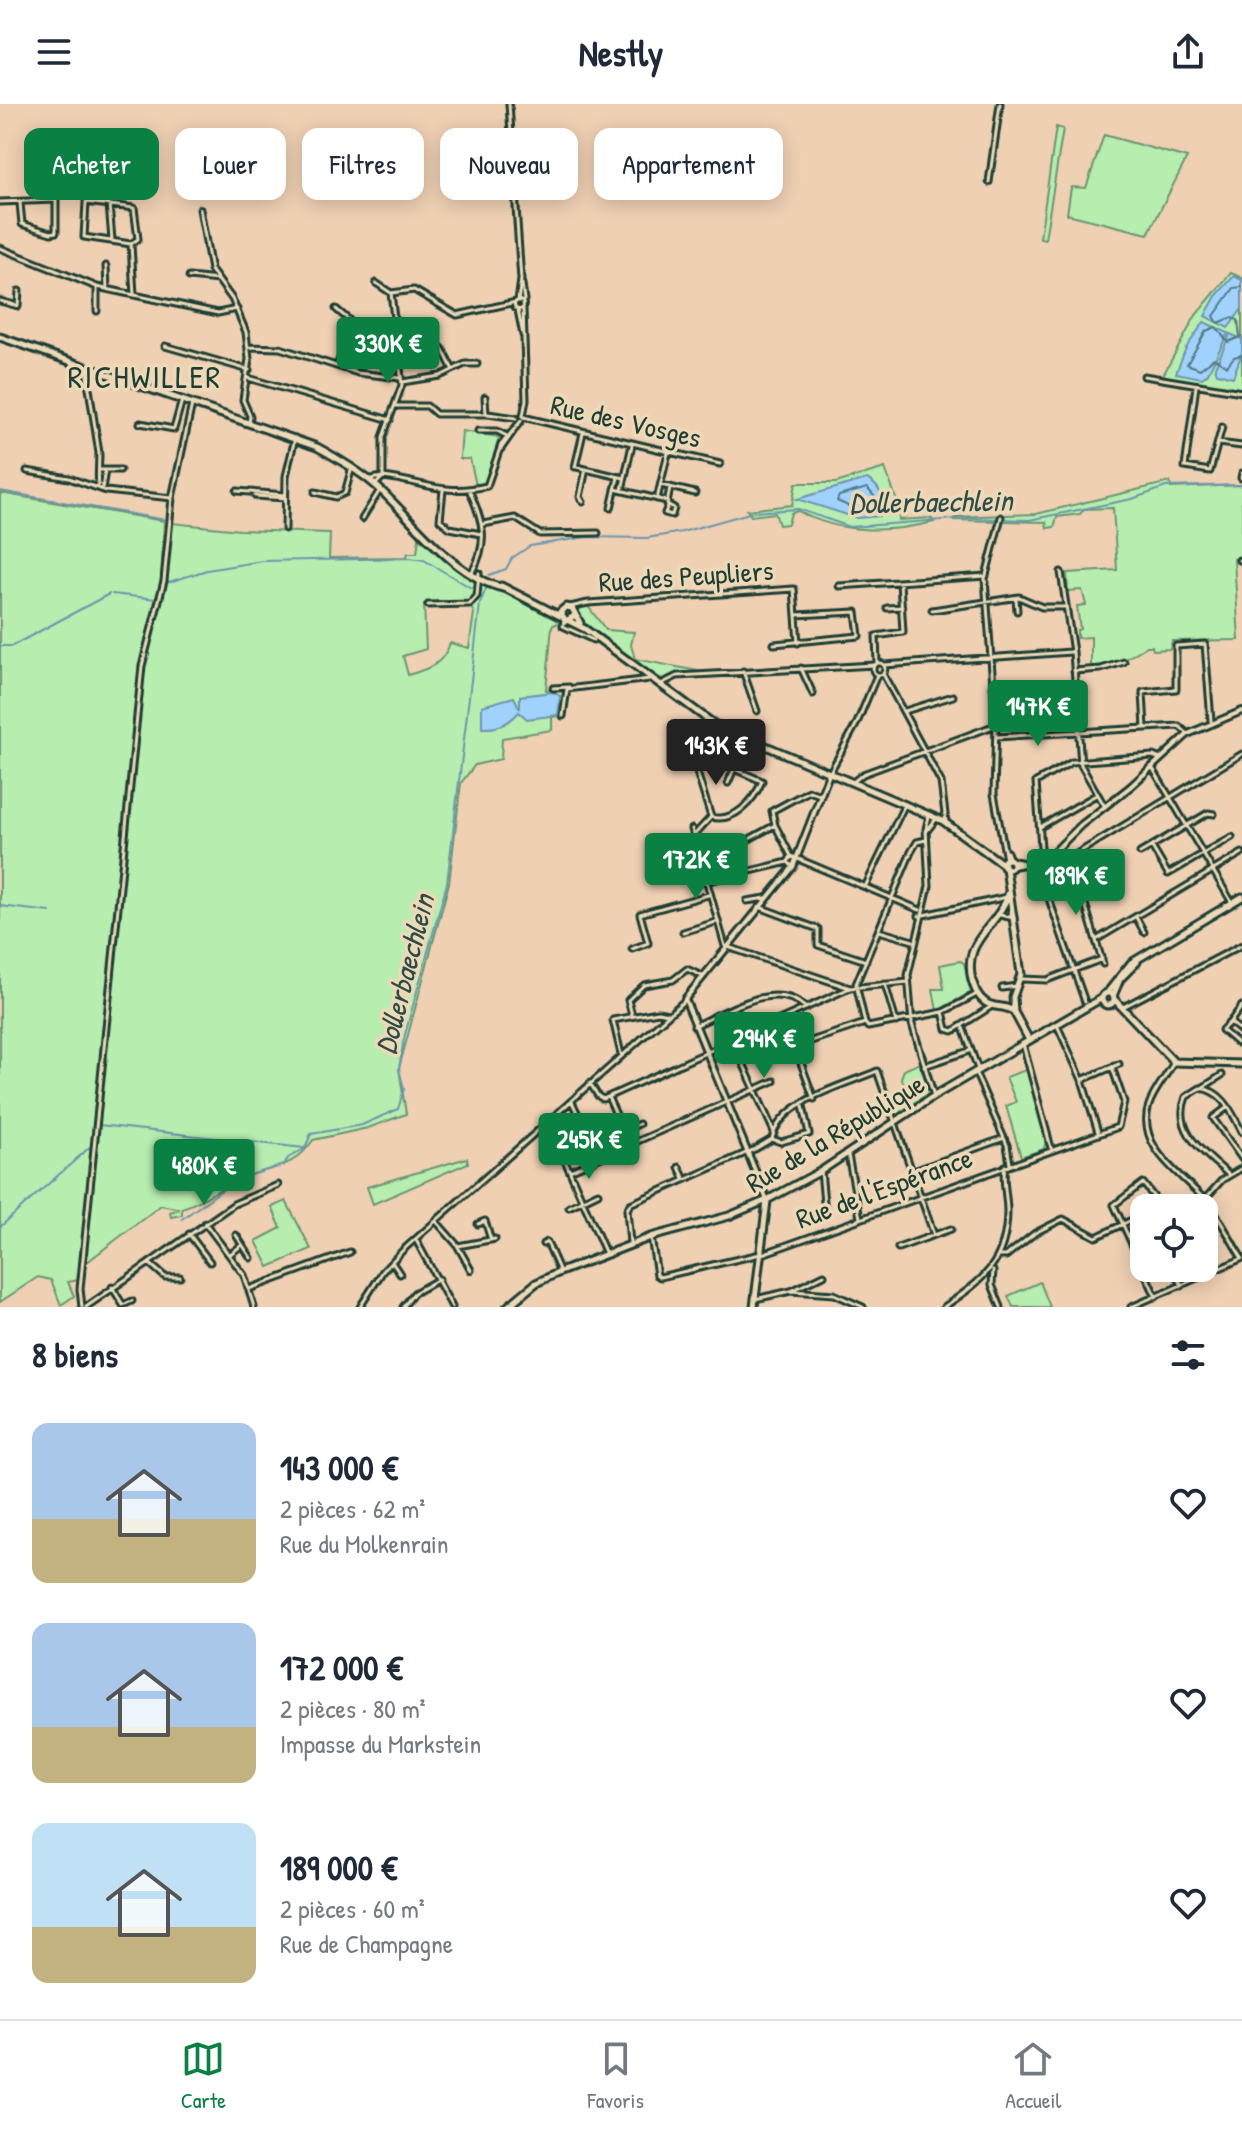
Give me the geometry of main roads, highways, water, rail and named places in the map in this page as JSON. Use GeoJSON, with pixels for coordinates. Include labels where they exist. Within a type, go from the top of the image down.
{"type":"FeatureCollection","features":[{"type":"Feature","properties":{"kind":"main road"},"geometry":{"type":"LineString","coordinates":[[0,337],[295,438],[352,467],[378,488],[431,541],[475,572],[503,588],[569,615]]}},
{"type":"Feature","properties":{"kind":"main road"},"geometry":{"type":"LineString","coordinates":[[547,608],[562,609],[714,724],[942,821],[1008,864],[1008,894],[1014,918],[1019,982],[1013,1001],[1014,1012],[1026,1042]]}},
{"type":"Feature","properties":{"kind":"main road"},"geometry":{"type":"LineString","coordinates":[[1008,894],[1000,915],[971,953],[969,965],[977,994],[992,1006],[1004,1005],[1014,1012]]}},
{"type":"Feature","properties":{"kind":"main road"},"geometry":{"type":"LineString","coordinates":[[1108,999],[1120,979],[1142,957],[1242,897]]}},
{"type":"Feature","properties":{"kind":"main road","name":"Rue de la République"},"geometry":{"type":"LineString","coordinates":[[507,1307],[536,1283],[560,1272],[651,1237],[729,1216],[767,1200],[821,1171],[934,1096],[1108,999],[1125,1010],[1174,1062],[1242,1064]]}},
{"type":"Feature","properties":{"kind":"main road"},"geometry":{"type":"LineString","coordinates":[[752,1307],[767,1200]]}},
{"type":"Feature","properties":{"kind":"water"},"geometry":{"type":"Polygon","coordinates":[[[1234,276],[1242,280],[1242,309],[1228,328],[1205,316],[1216,296],[1234,276]]]}},
{"type":"Feature","properties":{"kind":"water"},"geometry":{"type":"Polygon","coordinates":[[[1204,322],[1228,333],[1208,373],[1202,378],[1176,373],[1186,348],[1204,322]]]}},
{"type":"Feature","properties":{"kind":"water"},"geometry":{"type":"Polygon","coordinates":[[[1230,334],[1242,339],[1242,353],[1233,377],[1217,373],[1215,367],[1230,334]]]}},
{"type":"Feature","properties":{"kind":"water"},"geometry":{"type":"Polygon","coordinates":[[[867,479],[881,495],[880,516],[857,518],[797,499],[867,479]]]}},
{"type":"Feature","properties":{"kind":"water"},"geometry":{"type":"Polygon","coordinates":[[[553,692],[560,696],[558,715],[527,719],[519,712],[503,724],[482,728],[482,706],[514,697],[520,709],[520,696],[553,692]]]}},
{"type":"Feature","properties":{"kind":"waterway","name":"Dollerbaechlein"},"geometry":{"type":"LineString","coordinates":[[489,575],[506,569],[512,558],[530,546],[587,537],[647,538],[682,532],[753,512],[798,509],[850,527],[969,518],[1029,520],[1132,499],[1166,487],[1242,485]]}},
{"type":"Feature","properties":{"kind":"waterway"},"geometry":{"type":"LineString","coordinates":[[0,491],[166,520],[166,534]]}},
{"type":"Feature","properties":{"kind":"waterway"},"geometry":{"type":"LineString","coordinates":[[161,582],[165,536]]}},
{"type":"Feature","properties":{"kind":"waterway"},"geometry":{"type":"LineString","coordinates":[[162,600],[166,583],[207,570],[262,561],[410,558],[424,560],[473,589]]}},
{"type":"Feature","properties":{"kind":"waterway","name":"Dollerbaechlein"},"geometry":{"type":"LineString","coordinates":[[305,1148],[311,1134],[362,1125],[398,1109],[404,1089],[399,1069],[404,1038],[447,883],[480,604],[487,586]]}},
{"type":"Feature","properties":{"kind":"waterway"},"geometry":{"type":"LineString","coordinates":[[0,646],[12,646],[109,594]]}},
{"type":"Feature","properties":{"kind":"waterway"},"geometry":{"type":"LineString","coordinates":[[112,594],[156,599]]}},
{"type":"Feature","properties":{"kind":"waterway"},"geometry":{"type":"LineString","coordinates":[[0,906],[50,912]]}},
{"type":"Feature","properties":{"kind":"waterway","name":"Dollerbaechlein"},"geometry":{"type":"LineString","coordinates":[[0,1227],[91,1146],[95,1125]]}},
{"type":"Feature","properties":{"kind":"waterway","name":"Dollerbaechlein"},"geometry":{"type":"LineString","coordinates":[[99,1125],[304,1148]]}},
{"type":"Feature","properties":{"kind":"waterway"},"geometry":{"type":"LineString","coordinates":[[182,1219],[237,1179],[284,1165],[288,1158],[304,1149]]}},
{"type":"Feature","properties":{"kind":"district","name":"RICHWILLER"},"geometry":{"type":"Point","coordinates":[145,376]}}]}
